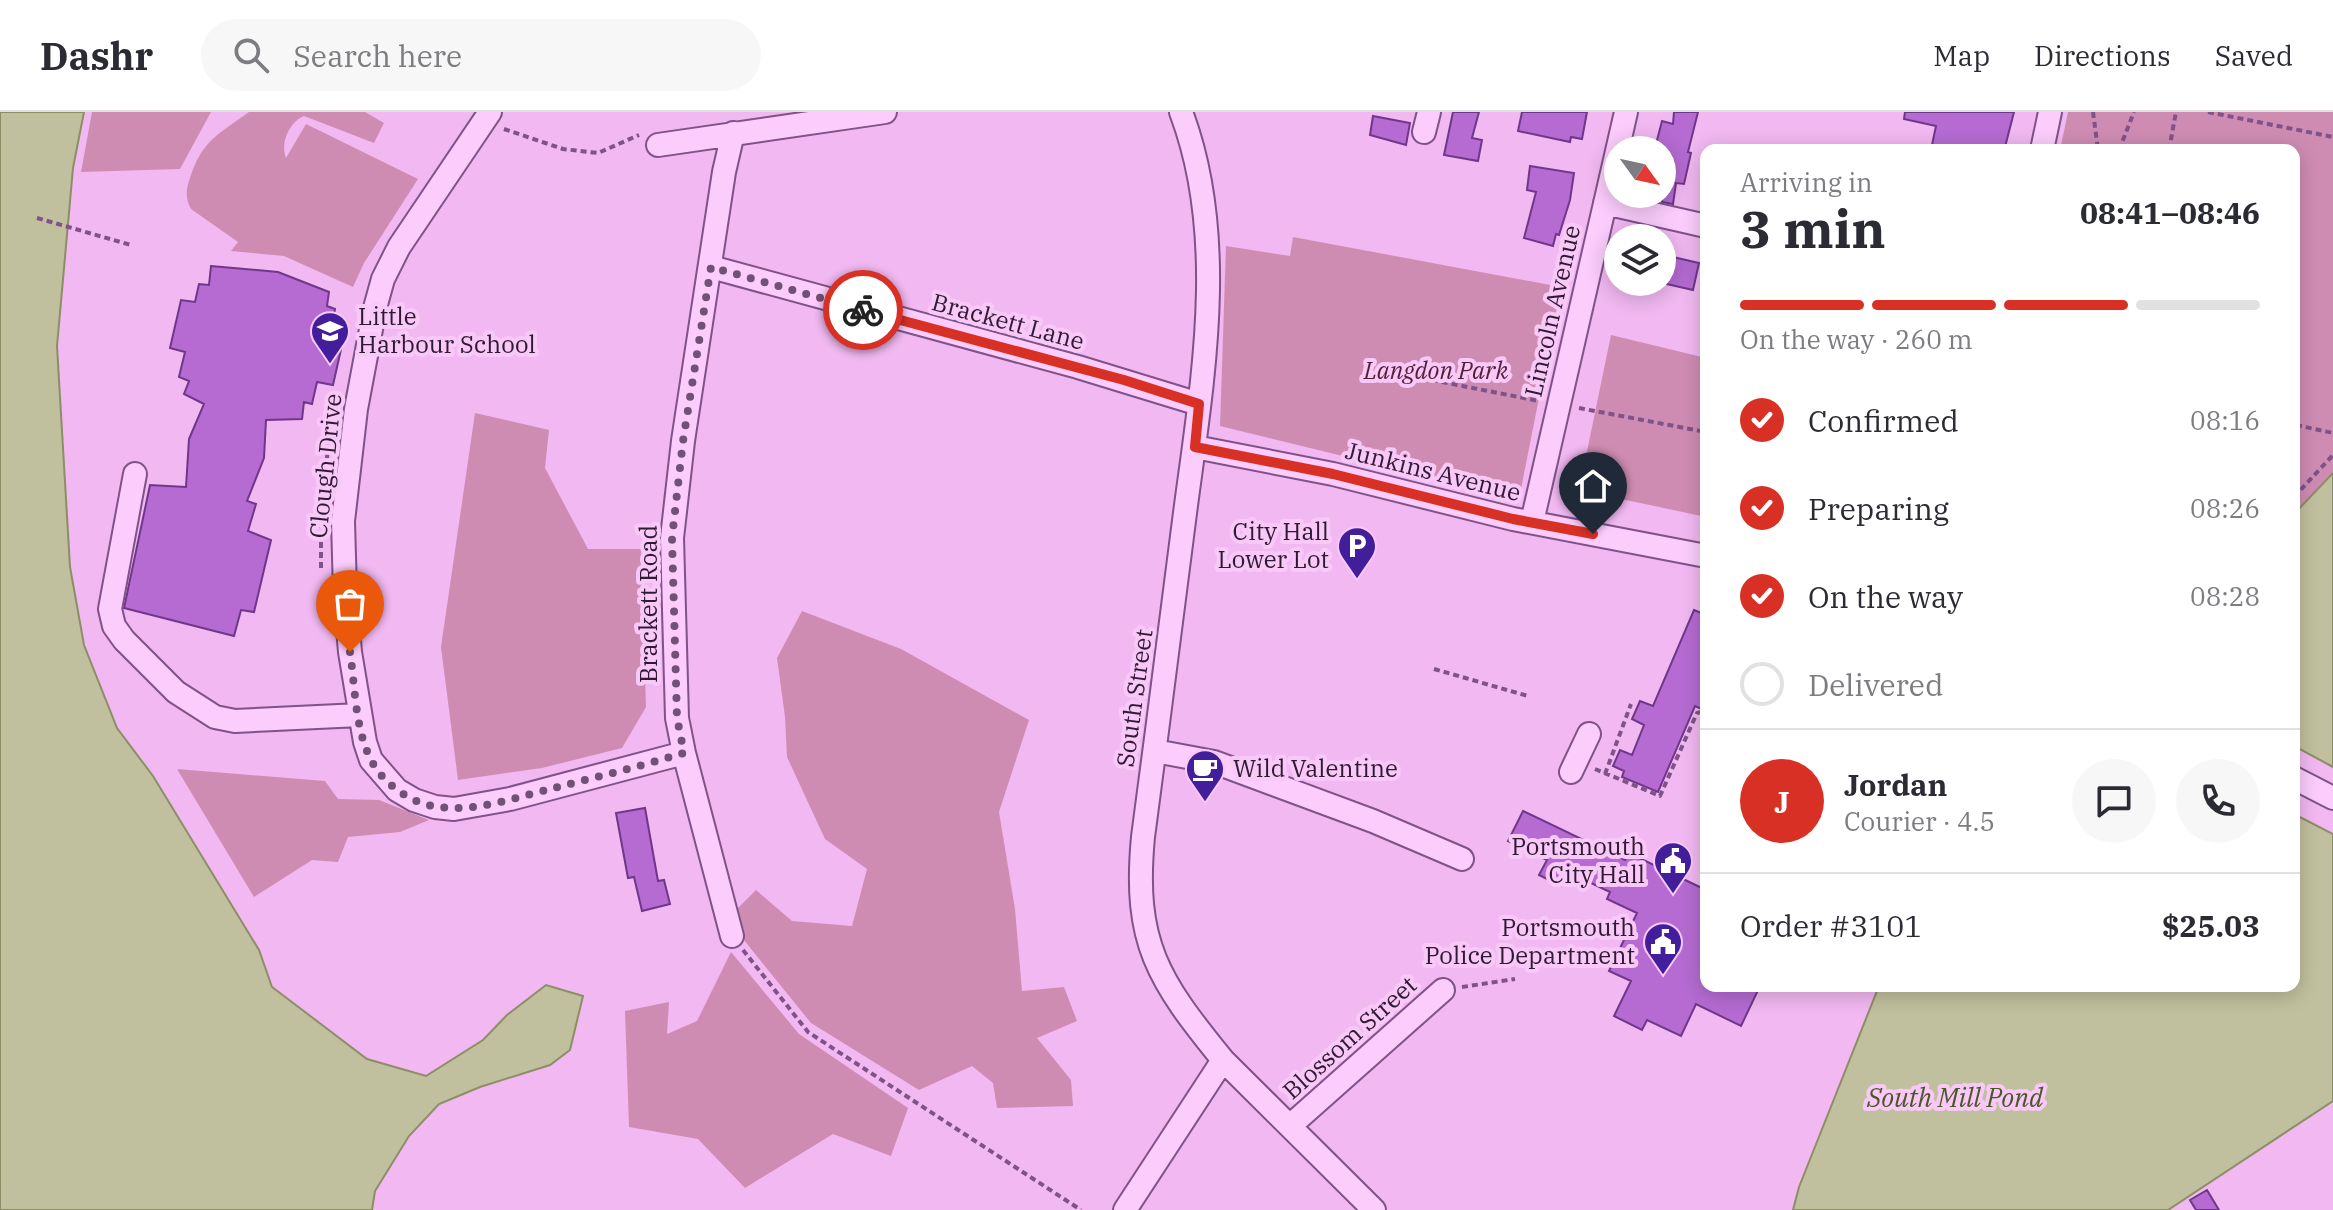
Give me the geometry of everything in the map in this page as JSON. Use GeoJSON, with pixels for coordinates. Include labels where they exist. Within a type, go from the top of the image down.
{"type":"FeatureCollection","features":[{"type":"Feature","properties":{"kind":"street"},"geometry":{"type":"LineString","coordinates":[[650,139],[733,133],[885,112]]}},
{"type":"Feature","properties":{"kind":"street","name":"South Street"},"geometry":{"type":"LineString","coordinates":[[1181,112],[1202,196],[1207,244],[1205,316],[1195,447],[1140,871],[1143,922],[1158,968],[1171,992],[1223,1060],[1374,1210]]}},
{"type":"Feature","properties":{"kind":"street","name":"Lincoln Avenue"},"geometry":{"type":"LineString","coordinates":[[1620,136],[1626,112]]}},
{"type":"Feature","properties":{"kind":"street"},"geometry":{"type":"LineString","coordinates":[[2043,144],[2050,112]]}},
{"type":"Feature","properties":{"kind":"street","name":"Clough Drive"},"geometry":{"type":"LineString","coordinates":[[496,120],[399,247],[383,279],[375,308],[356,409],[343,521],[345,592],[360,715],[368,751],[380,774],[397,790],[414,800],[454,809],[510,799],[684,753]]}},
{"type":"Feature","properties":{"kind":"street","name":"Brackett Road"},"geometry":{"type":"LineString","coordinates":[[732,936],[677,718],[672,538],[683,441],[724,172],[733,133]]}},
{"type":"Feature","properties":{"kind":"street","name":"Lincoln Avenue"},"geometry":{"type":"LineString","coordinates":[[1532,522],[1604,207]]}},
{"type":"Feature","properties":{"kind":"street"},"geometry":{"type":"LineString","coordinates":[[1627,208],[1700,225]]}},
{"type":"Feature","properties":{"kind":"street","name":"Brackett Lane"},"geometry":{"type":"LineString","coordinates":[[711,267],[1124,380],[1199,404]]}},
{"type":"Feature","properties":{"kind":"street","name":"Junkins Avenue"},"geometry":{"type":"LineString","coordinates":[[1195,447],[1333,474],[1532,522],[1700,555]]}},
{"type":"Feature","properties":{"kind":"street"},"geometry":{"type":"LineString","coordinates":[[135,474],[110,609],[114,626],[124,640],[176,692],[215,717],[235,721],[360,715]]}},
{"type":"Feature","properties":{"kind":"street"},"geometry":{"type":"LineString","coordinates":[[1571,772],[1589,734]]}},
{"type":"Feature","properties":{"kind":"street"},"geometry":{"type":"LineString","coordinates":[[1155,751],[1214,762],[1373,821],[1462,859]]}},
{"type":"Feature","properties":{"kind":"street"},"geometry":{"type":"LineString","coordinates":[[2300,781],[2333,798]]}},
{"type":"Feature","properties":{"kind":"street","name":"Blossom Street"},"geometry":{"type":"LineString","coordinates":[[1291,1125],[1448,989]]}},
{"type":"Feature","properties":{"kind":"street"},"geometry":{"type":"LineString","coordinates":[[1125,1210],[1223,1060]]}},
{"type":"Feature","properties":{"kind":"path"},"geometry":{"type":"LineString","coordinates":[[2093,112],[2097,144]]}},
{"type":"Feature","properties":{"kind":"path"},"geometry":{"type":"LineString","coordinates":[[2121,144],[2134,112]]}},
{"type":"Feature","properties":{"kind":"path"},"geometry":{"type":"LineString","coordinates":[[2170,144],[2176,112]]}},
{"type":"Feature","properties":{"kind":"path"},"geometry":{"type":"LineString","coordinates":[[2208,112],[2333,137]]}},
{"type":"Feature","properties":{"kind":"path"},"geometry":{"type":"LineString","coordinates":[[496,120],[563,149],[598,153],[650,139]]}},
{"type":"Feature","properties":{"kind":"path"},"geometry":{"type":"LineString","coordinates":[[37,218],[131,245]]}},
{"type":"Feature","properties":{"kind":"path"},"geometry":{"type":"LineString","coordinates":[[2300,426],[2333,433]]}},
{"type":"Feature","properties":{"kind":"path"},"geometry":{"type":"LineString","coordinates":[[2300,491],[2333,455]]}},
{"type":"Feature","properties":{"kind":"path"},"geometry":{"type":"LineString","coordinates":[[1434,669],[1528,696]]}},
{"type":"Feature","properties":{"kind":"path"},"geometry":{"type":"LineString","coordinates":[[1631,704],[1605,774],[1660,796],[1697,713],[1700,712]]}},
{"type":"Feature","properties":{"kind":"path"},"geometry":{"type":"LineString","coordinates":[[732,936],[808,1032],[1081,1210]]}},
{"type":"Feature","properties":{"kind":"path"},"geometry":{"type":"LineString","coordinates":[[1448,989],[1515,979]]}},
{"type":"Feature","properties":{"kind":"green space"},"geometry":{"type":"Polygon","coordinates":[[[92,112],[211,112],[180,169],[81,172],[92,112]]]}},
{"type":"Feature","properties":{"kind":"green space"},"geometry":{"type":"Polygon","coordinates":[[[249,112],[365,112],[384,123],[374,143],[304,116],[294,123],[287,134],[284,146],[286,158],[306,124],[418,179],[364,263],[353,287],[284,256],[231,251],[238,242],[191,209],[187,190],[200,155],[213,139],[249,112]]]}},
{"type":"Feature","properties":{"kind":"green space"},"geometry":{"type":"Polygon","coordinates":[[[2068,112],[2333,112],[2333,473],[2300,508],[2300,144],[2061,144],[2068,112]]]}},
{"type":"Feature","properties":{"kind":"green space","name":"Langdon Park"},"geometry":{"type":"Polygon","coordinates":[[[1293,237],[1561,287],[1519,499],[1220,426],[1226,246],[1290,256],[1293,237]]]}},
{"type":"Feature","properties":{"kind":"green space"},"geometry":{"type":"Polygon","coordinates":[[[1611,335],[1700,357],[1700,516],[1579,490],[1611,335]]]}},
{"type":"Feature","properties":{"kind":"green space"},"geometry":{"type":"Polygon","coordinates":[[[475,413],[549,430],[545,468],[588,549],[641,549],[646,707],[622,748],[542,768],[458,780],[441,647],[475,413]]]}},
{"type":"Feature","properties":{"kind":"green space"},"geometry":{"type":"Polygon","coordinates":[[[802,611],[901,649],[1029,720],[999,812],[1015,909],[1022,991],[1064,987],[1077,1021],[1037,1038],[1071,1080],[1073,1106],[997,1108],[993,1083],[972,1066],[919,1090],[811,1023],[739,934],[737,909],[756,890],[792,921],[852,926],[867,869],[825,839],[787,757],[777,658],[802,611]]]}},
{"type":"Feature","properties":{"kind":"green space"},"geometry":{"type":"Polygon","coordinates":[[[177,769],[325,781],[338,799],[379,800],[429,820],[400,832],[348,837],[338,862],[312,860],[254,897],[177,769]]]}},
{"type":"Feature","properties":{"kind":"green space"},"geometry":{"type":"Polygon","coordinates":[[[731,952],[799,1034],[908,1108],[891,1156],[833,1134],[745,1188],[698,1139],[629,1127],[625,1011],[669,1002],[667,1034],[697,1021],[731,952]]]}},
{"type":"Feature","properties":{"kind":"water"},"geometry":{"type":"Polygon","coordinates":[[[0,112],[84,112],[73,168],[57,346],[70,567],[84,645],[117,728],[153,776],[259,950],[272,987],[367,1059],[426,1076],[483,1040],[507,1015],[546,985],[583,996],[570,1050],[550,1065],[480,1087],[439,1104],[409,1136],[375,1191],[372,1210],[0,1210],[0,112]]]}},
{"type":"Feature","properties":{"kind":"water"},"geometry":{"type":"Polygon","coordinates":[[[2333,473],[2333,767],[2300,749],[2300,508],[2333,473]]]}},
{"type":"Feature","properties":{"kind":"water","name":"South Mill Pond"},"geometry":{"type":"Polygon","coordinates":[[[2300,817],[2333,834],[2333,1101],[2168,1210],[1793,1210],[1799,1187],[1877,992],[2300,992],[2300,817]]]}},
{"type":"Feature","properties":{"kind":"building"},"geometry":{"type":"Polygon","coordinates":[[[1453,112],[1479,112],[1472,138],[1482,140],[1478,161],[1444,155],[1453,112]]]}},
{"type":"Feature","properties":{"kind":"building"},"geometry":{"type":"Polygon","coordinates":[[[1522,112],[1587,112],[1582,139],[1571,137],[1570,142],[1518,131],[1522,112]]]}},
{"type":"Feature","properties":{"kind":"building"},"geometry":{"type":"Polygon","coordinates":[[[1674,112],[1698,112],[1684,184],[1676,183],[1676,136],[1658,136],[1662,121],[1673,124],[1674,112]]]}},
{"type":"Feature","properties":{"kind":"building"},"geometry":{"type":"Polygon","coordinates":[[[1905,112],[2014,112],[2006,144],[1932,144],[1936,126],[1904,119],[1905,112]]]}},
{"type":"Feature","properties":{"kind":"building"},"geometry":{"type":"Polygon","coordinates":[[[1373,116],[1410,123],[1406,145],[1370,135],[1373,116]]]}},
{"type":"Feature","properties":{"kind":"building"},"geometry":{"type":"Polygon","coordinates":[[[1530,166],[1574,173],[1570,200],[1553,246],[1524,238],[1536,192],[1527,190],[1530,166]]]}},
{"type":"Feature","properties":{"kind":"building"},"geometry":{"type":"Polygon","coordinates":[[[1676,258],[1699,263],[1693,290],[1676,286],[1676,258]]]}},
{"type":"Feature","properties":{"kind":"building"},"geometry":{"type":"Polygon","coordinates":[[[211,266],[278,272],[329,292],[327,306],[335,309],[331,333],[344,336],[333,385],[317,382],[312,404],[304,402],[302,419],[266,420],[264,458],[247,501],[256,504],[248,531],[271,540],[254,612],[241,610],[234,636],[124,608],[150,485],[186,487],[189,439],[204,404],[184,394],[189,381],[179,377],[185,352],[170,348],[181,300],[195,302],[199,284],[209,285],[211,266]]]}},
{"type":"Feature","properties":{"kind":"building"},"geometry":{"type":"Polygon","coordinates":[[[1694,610],[1700,612],[1700,708],[1695,706],[1658,792],[1622,777],[1624,771],[1613,766],[1620,750],[1632,755],[1644,725],[1632,719],[1640,701],[1653,706],[1694,610]]]}},
{"type":"Feature","properties":{"kind":"building"},"geometry":{"type":"Polygon","coordinates":[[[645,808],[658,881],[664,880],[670,904],[642,911],[634,877],[628,878],[616,813],[645,808]]]}},
{"type":"Feature","properties":{"kind":"building"},"geometry":{"type":"Polygon","coordinates":[[[1523,811],[1625,860],[1629,853],[1700,887],[1700,992],[1757,992],[1741,1026],[1696,1004],[1681,1036],[1647,1020],[1642,1030],[1614,1016],[1631,981],[1609,971],[1637,913],[1607,899],[1610,892],[1564,870],[1557,884],[1539,875],[1547,860],[1508,841],[1523,811]]]}},
{"type":"Feature","properties":{"kind":"building"},"geometry":{"type":"Polygon","coordinates":[[[2207,1190],[2219,1210],[2196,1210],[2190,1200],[2207,1190]]]}},
{"type":"Feature","properties":{"kind":"way so far"},"geometry":{"type":"LineString","coordinates":[[350,652],[365,742],[371,760],[397,790],[435,807],[454,809],[510,799],[684,753],[677,718],[672,538],[683,441],[711,267],[863,310]]}},
{"type":"Feature","properties":{"kind":"place","name":"Little Harbour School"},"geometry":{"type":"Point","coordinates":[330,365]}},
{"type":"Feature","properties":{"kind":"place","name":"City Hall Lower Lot"},"geometry":{"type":"Point","coordinates":[1357,580]}},
{"type":"Feature","properties":{"kind":"place","name":"Wild Valentine"},"geometry":{"type":"Point","coordinates":[1205,803]}},
{"type":"Feature","properties":{"kind":"place","name":"Portsmouth City Hall"},"geometry":{"type":"Point","coordinates":[1673,895]}},
{"type":"Feature","properties":{"kind":"place","name":"Portsmouth Police Department"},"geometry":{"type":"Point","coordinates":[1663,976]}},
{"type":"Feature","properties":{"kind":"route"},"geometry":{"type":"LineString","coordinates":[[863,310],[1078,367],[1199,404],[1195,447],[1333,474],[1513,519],[1593,534]]}}]}
